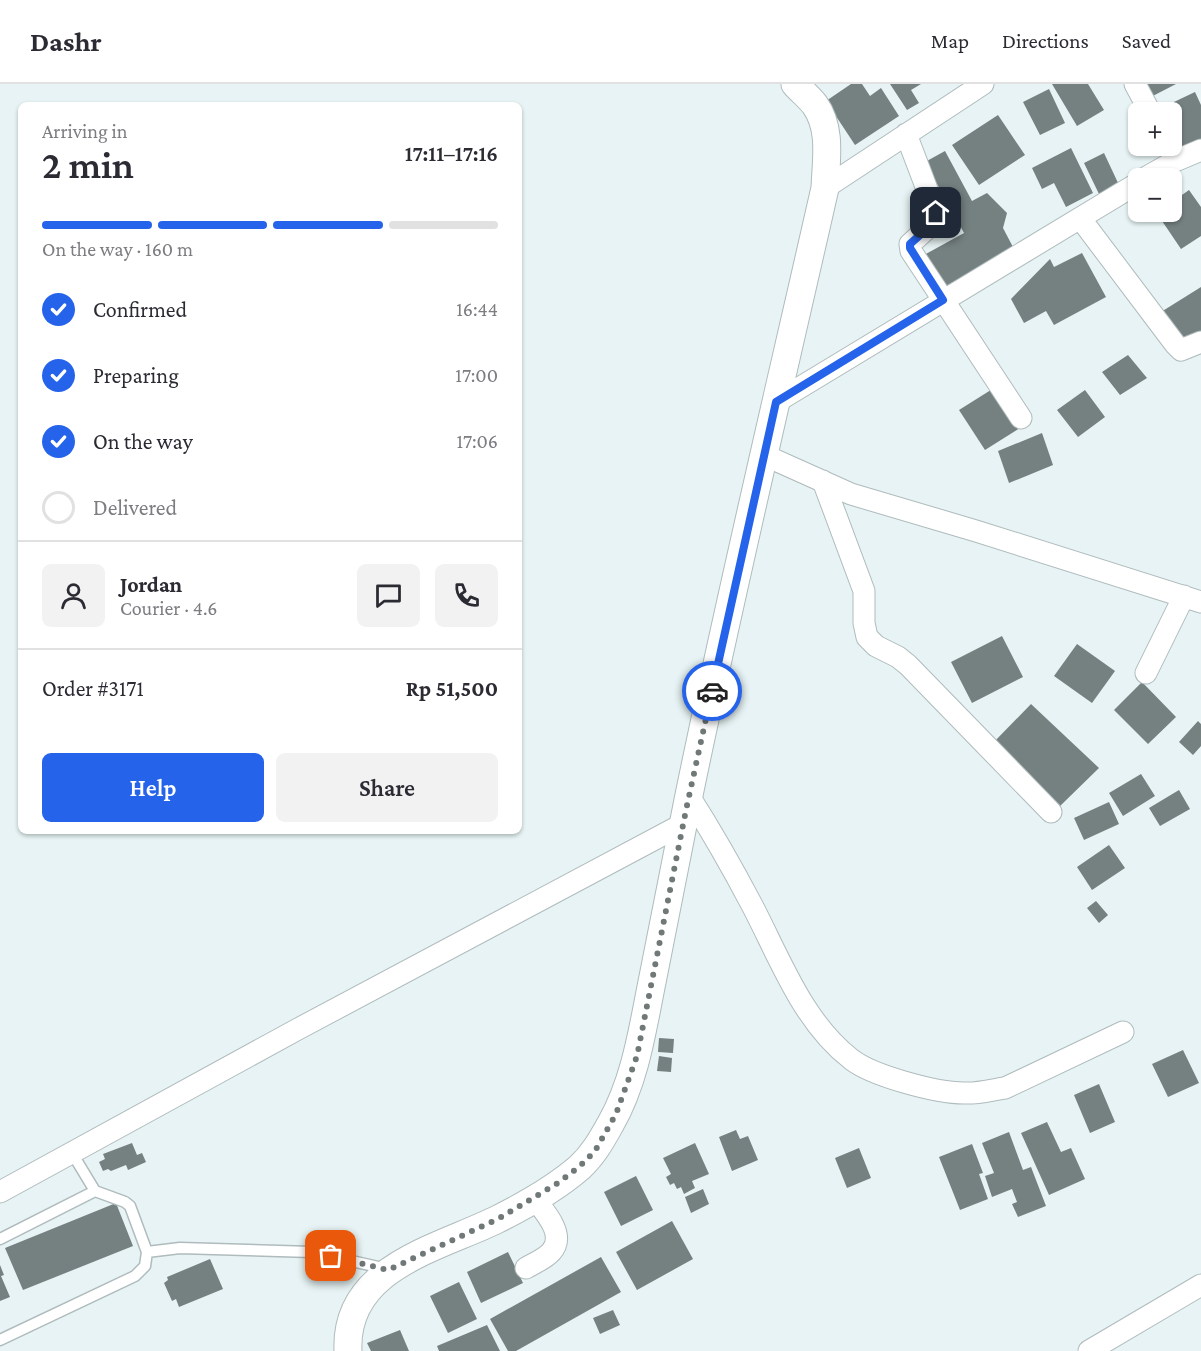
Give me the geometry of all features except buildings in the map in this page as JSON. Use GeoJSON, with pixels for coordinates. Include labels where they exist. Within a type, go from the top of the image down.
{"type":"FeatureCollection","features":[{"type":"Feature","properties":{"kind":"street"},"geometry":{"type":"LineString","coordinates":[[348,1351],[347,1334],[353,1314],[365,1293],[388,1270],[498,1219],[534,1198],[580,1166],[595,1151],[616,1114],[637,1056],[689,796],[825,188],[827,144],[825,127],[815,105],[795,84]]}},
{"type":"Feature","properties":{"kind":"street"},"geometry":{"type":"LineString","coordinates":[[825,188],[983,84]]}},
{"type":"Feature","properties":{"kind":"street"},"geometry":{"type":"LineString","coordinates":[[1135,84],[1145,102]]}},
{"type":"Feature","properties":{"kind":"street"},"geometry":{"type":"LineString","coordinates":[[906,134],[936,213],[931,225],[910,244],[910,248],[1022,418]]}},
{"type":"Feature","properties":{"kind":"street"},"geometry":{"type":"LineString","coordinates":[[1182,152],[1201,150]]}},
{"type":"Feature","properties":{"kind":"street"},"geometry":{"type":"LineString","coordinates":[[1155,168],[1168,156]]}},
{"type":"Feature","properties":{"kind":"street"},"geometry":{"type":"LineString","coordinates":[[776,402],[1128,189]]}},
{"type":"Feature","properties":{"kind":"street"},"geometry":{"type":"LineString","coordinates":[[1080,218],[1175,344],[1181,350],[1201,342]]}},
{"type":"Feature","properties":{"kind":"street"},"geometry":{"type":"LineString","coordinates":[[764,455],[850,494],[1192,599],[1146,673]]}},
{"type":"Feature","properties":{"kind":"street"},"geometry":{"type":"LineString","coordinates":[[823,481],[864,591],[864,627],[869,639],[876,646],[908,665],[1051,812]]}},
{"type":"Feature","properties":{"kind":"street"},"geometry":{"type":"LineString","coordinates":[[689,796],[729,861],[805,1008],[833,1042],[851,1059],[872,1073],[950,1091],[963,1093],[989,1091],[1005,1088],[1123,1032]]}},
{"type":"Feature","properties":{"kind":"street"},"geometry":{"type":"LineString","coordinates":[[0,1192],[298,1029],[683,824]]}},
{"type":"Feature","properties":{"kind":"street"},"geometry":{"type":"LineString","coordinates":[[526,1268],[552,1252],[555,1242],[553,1222],[534,1198]]}},
{"type":"Feature","properties":{"kind":"street"},"geometry":{"type":"LineString","coordinates":[[1089,1351],[1201,1285]]}},
{"type":"Feature","properties":{"kind":"lane"},"geometry":{"type":"LineString","coordinates":[[0,1340],[135,1276],[145,1266],[147,1252],[130,1206],[95,1191],[72,1153]]}},
{"type":"Feature","properties":{"kind":"lane"},"geometry":{"type":"LineString","coordinates":[[0,1239],[95,1191]]}},
{"type":"Feature","properties":{"kind":"lane"},"geometry":{"type":"LineString","coordinates":[[147,1252],[180,1248],[312,1251],[388,1270]]}},
{"type":"Feature","properties":{"kind":"way so far"},"geometry":{"type":"LineString","coordinates":[[331,1256],[388,1270],[498,1219],[558,1183],[595,1151],[616,1114],[637,1056],[712,691]]}},
{"type":"Feature","properties":{"kind":"route"},"geometry":{"type":"LineString","coordinates":[[712,691],[776,402],[943,300],[910,248],[910,244],[935,220],[936,213]]}}]}
